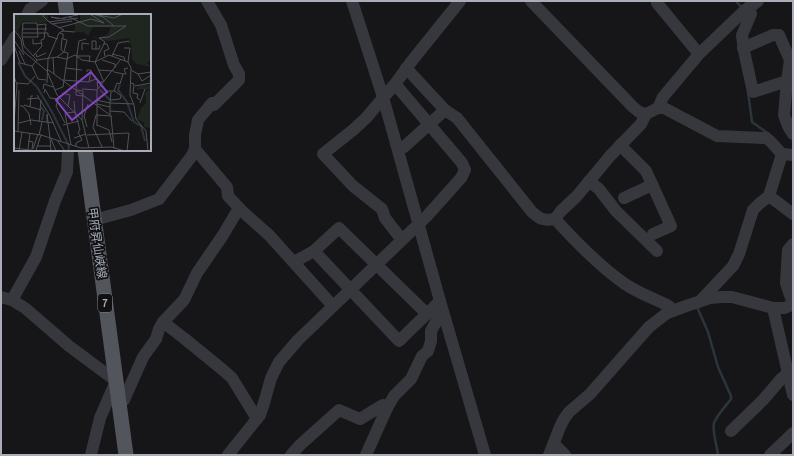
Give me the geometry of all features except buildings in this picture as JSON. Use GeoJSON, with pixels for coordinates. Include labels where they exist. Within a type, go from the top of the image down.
{"type":"FeatureCollection","features":[{"type":"Feature","properties":{"kind":"main road"},"geometry":{"type":"LineString","coordinates":[[65,1],[67,14]]}},
{"type":"Feature","properties":{"kind":"main road","name":"甲府昇仙峡線"},"geometry":{"type":"LineString","coordinates":[[85,151],[126,455]]}},
{"type":"Feature","properties":{"kind":"street"},"geometry":{"type":"LineString","coordinates":[[27,8],[42,1]]}},
{"type":"Feature","properties":{"kind":"street"},"geometry":{"type":"LineString","coordinates":[[94,220],[131,210],[159,199],[191,157],[195,149],[195,135],[198,120],[212,103],[214,105],[239,80],[239,74],[234,65],[221,25],[207,1]]}},
{"type":"Feature","properties":{"kind":"street"},"geometry":{"type":"LineString","coordinates":[[352,1],[383,97],[441,306],[485,455]]}},
{"type":"Feature","properties":{"kind":"street"},"geometry":{"type":"LineString","coordinates":[[402,240],[384,218],[382,209],[354,186],[323,154],[366,118],[395,84],[406,68],[460,1]]}},
{"type":"Feature","properties":{"kind":"street"},"geometry":{"type":"LineString","coordinates":[[531,1],[639,112],[646,114]]}},
{"type":"Feature","properties":{"kind":"street"},"geometry":{"type":"LineString","coordinates":[[657,3],[699,54]]}},
{"type":"Feature","properties":{"kind":"street"},"geometry":{"type":"LineString","coordinates":[[658,108],[663,97],[699,54],[744,11],[754,4]]}},
{"type":"Feature","properties":{"kind":"street"},"geometry":{"type":"LineString","coordinates":[[754,4],[742,35],[743,48],[753,92],[787,81]]}},
{"type":"Feature","properties":{"kind":"street"},"geometry":{"type":"LineString","coordinates":[[743,48],[773,35],[779,35],[790,60],[784,115],[793,134]]}},
{"type":"Feature","properties":{"kind":"street"},"geometry":{"type":"LineString","coordinates":[[1,60],[14,39]]}},
{"type":"Feature","properties":{"kind":"street"},"geometry":{"type":"LineString","coordinates":[[406,68],[445,110],[457,118],[532,212],[539,218],[546,221],[555,219],[577,196],[610,156],[641,124],[646,114],[658,108],[664,108],[717,136],[766,138],[788,154],[769,196],[753,210],[739,254],[733,266],[699,302]]}},
{"type":"Feature","properties":{"kind":"street"},"geometry":{"type":"LineString","coordinates":[[228,455],[260,415],[271,378],[279,362],[298,340],[418,224],[461,178],[465,170],[462,163],[395,84]]}},
{"type":"Feature","properties":{"kind":"street"},"geometry":{"type":"LineString","coordinates":[[404,147],[445,110]]}},
{"type":"Feature","properties":{"kind":"street"},"geometry":{"type":"LineString","coordinates":[[620,145],[646,171],[671,226],[653,234]]}},
{"type":"Feature","properties":{"kind":"street"},"geometry":{"type":"LineString","coordinates":[[195,149],[227,187],[228,196],[269,235],[333,306]]}},
{"type":"Feature","properties":{"kind":"street"},"geometry":{"type":"LineString","coordinates":[[68,151],[67,172],[55,201],[36,257],[7,299],[25,308],[69,346],[116,381],[100,418],[91,455]]}},
{"type":"Feature","properties":{"kind":"street"},"geometry":{"type":"LineString","coordinates":[[589,181],[599,189],[616,211],[657,251]]}},
{"type":"Feature","properties":{"kind":"street"},"geometry":{"type":"LineString","coordinates":[[624,198],[652,185]]}},
{"type":"Feature","properties":{"kind":"street"},"geometry":{"type":"LineString","coordinates":[[769,196],[793,214]]}},
{"type":"Feature","properties":{"kind":"street"},"geometry":{"type":"LineString","coordinates":[[119,402],[124,400],[143,356],[156,339],[163,322],[184,300],[197,273],[223,235],[239,208]]}},
{"type":"Feature","properties":{"kind":"street"},"geometry":{"type":"LineString","coordinates":[[555,219],[576,242],[610,274],[626,285],[669,306],[673,311]]}},
{"type":"Feature","properties":{"kind":"street"},"geometry":{"type":"LineString","coordinates":[[294,262],[314,251],[340,228],[426,314]]}},
{"type":"Feature","properties":{"kind":"street"},"geometry":{"type":"LineString","coordinates":[[565,455],[552,449],[564,419],[590,394],[649,327],[667,313],[710,298],[722,297],[732,297],[773,308],[785,308],[793,304],[786,283],[786,270],[788,250],[793,244]]}},
{"type":"Feature","properties":{"kind":"street"},"geometry":{"type":"LineString","coordinates":[[314,251],[399,341],[426,314],[441,306]]}},
{"type":"Feature","properties":{"kind":"street"},"geometry":{"type":"LineString","coordinates":[[366,455],[394,396],[411,379],[422,356],[428,351],[431,331],[441,306]]}},
{"type":"Feature","properties":{"kind":"street"},"geometry":{"type":"LineString","coordinates":[[773,308],[793,395]]}},
{"type":"Feature","properties":{"kind":"street"},"geometry":{"type":"LineString","coordinates":[[163,322],[232,378],[257,419]]}},
{"type":"Feature","properties":{"kind":"street"},"geometry":{"type":"LineString","coordinates":[[731,431],[763,400],[780,379],[788,373]]}},
{"type":"Feature","properties":{"kind":"street"},"geometry":{"type":"LineString","coordinates":[[291,455],[300,444],[339,410],[360,419],[383,405],[387,408]]}},
{"type":"Feature","properties":{"kind":"street"},"geometry":{"type":"LineString","coordinates":[[770,455],[793,433]]}},
{"type":"Feature","properties":{"kind":"waterway"},"geometry":{"type":"LineString","coordinates":[[736,1],[742,8]]}},
{"type":"Feature","properties":{"kind":"waterway"},"geometry":{"type":"LineString","coordinates":[[748,92],[752,122],[769,134]]}},
{"type":"Feature","properties":{"kind":"waterway"},"geometry":{"type":"LineString","coordinates":[[699,307],[697,307],[708,332],[718,367],[731,396],[731,399],[714,423],[714,434],[718,455]]}}]}
